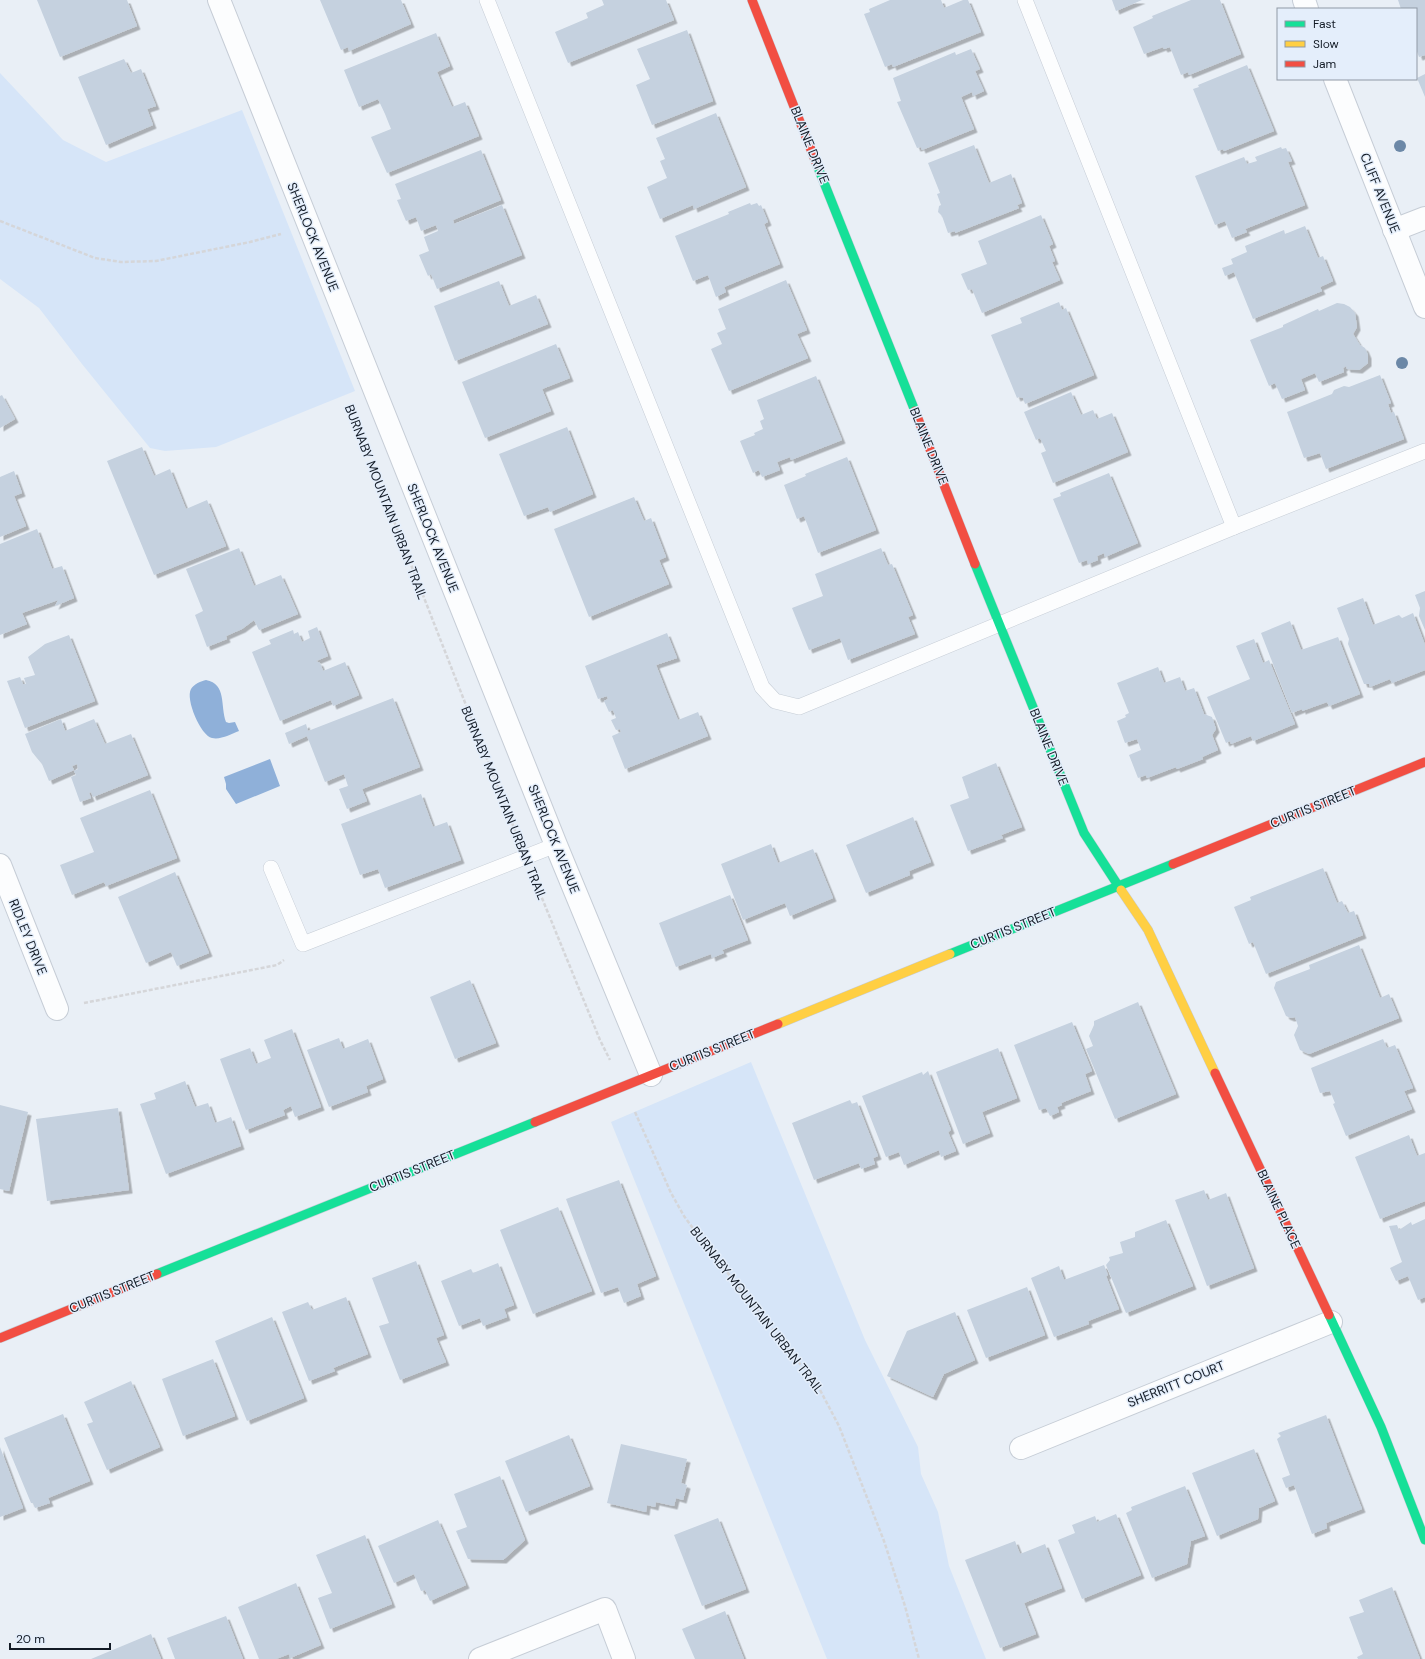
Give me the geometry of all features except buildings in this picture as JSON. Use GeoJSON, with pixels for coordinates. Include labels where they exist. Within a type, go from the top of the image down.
{"type":"FeatureCollection","features":[{"type":"Feature","properties":{"kind":"street","name":"SHERLOCK AVENUE"},"geometry":{"type":"LineString","coordinates":[[219,0],[556,845],[651,1075]]}},
{"type":"Feature","properties":{"kind":"street","name":"BLAINE DRIVE"},"geometry":{"type":"LineString","coordinates":[[752,0],[999,624],[1084,833],[1119,886]]}},
{"type":"Feature","properties":{"kind":"street","name":"CLIFF AVENUE"},"geometry":{"type":"LineString","coordinates":[[1335,80],[1425,307]]}},
{"type":"Feature","properties":{"kind":"street"},"geometry":{"type":"LineString","coordinates":[[1394,230],[1425,218]]}},
{"type":"Feature","properties":{"kind":"street","name":"CURTIS STREET"},"geometry":{"type":"LineString","coordinates":[[0,1338],[1425,762]]}},
{"type":"Feature","properties":{"kind":"street","name":"RIDLEY DRIVE"},"geometry":{"type":"LineString","coordinates":[[0,865],[57,1009]]}},
{"type":"Feature","properties":{"kind":"street","name":"BLAINE PLACE"},"geometry":{"type":"LineString","coordinates":[[1119,886],[1148,930],[1332,1322],[1381,1427],[1425,1540]]}},
{"type":"Feature","properties":{"kind":"street","name":"SHERRITT COURT"},"geometry":{"type":"LineString","coordinates":[[1021,1448],[1332,1322]]}},
{"type":"Feature","properties":{"kind":"street"},"geometry":{"type":"LineString","coordinates":[[480,1659],[605,1608],[624,1659]]}},
{"type":"Feature","properties":{"kind":"lane"},"geometry":{"type":"LineString","coordinates":[[487,0],[762,687],[775,701],[799,706],[1234,527],[1425,451]]}},
{"type":"Feature","properties":{"kind":"lane"},"geometry":{"type":"LineString","coordinates":[[1025,0],[1234,527]]}},
{"type":"Feature","properties":{"kind":"lane"},"geometry":{"type":"LineString","coordinates":[[271,868],[303,944],[556,845]]}},
{"type":"Feature","properties":{"kind":"path"},"geometry":{"type":"LineString","coordinates":[[0,220],[96,258],[121,262],[156,260],[250,242],[281,234],[284,242]]}},
{"type":"Feature","properties":{"kind":"path","name":"BURNABY MOUNTAIN URBAN TRAIL"},"geometry":{"type":"LineString","coordinates":[[391,516],[525,856],[607,1054]]}},
{"type":"Feature","properties":{"kind":"path"},"geometry":{"type":"LineString","coordinates":[[57,1009],[277,965],[303,944]]}},
{"type":"Feature","properties":{"kind":"path","name":"BURNABY MOUNTAIN URBAN TRAIL"},"geometry":{"type":"LineString","coordinates":[[641,1124],[671,1193],[684,1216],[819,1388],[839,1426],[884,1541],[905,1606],[919,1659]]}},
{"type":"Feature","properties":{"kind":"shaded area"},"geometry":{"type":"Polygon","coordinates":[[[0,73],[63,140],[106,162],[242,110],[355,391],[216,447],[165,451],[150,448],[39,308],[0,279],[0,73]]]}},
{"type":"Feature","properties":{"kind":"shaded area"},"geometry":{"type":"Polygon","coordinates":[[[751,1062],[865,1340],[918,1447],[921,1474],[938,1512],[949,1566],[986,1659],[827,1659],[611,1122],[751,1062]]]}},
{"type":"Feature","properties":{"kind":"water"},"geometry":{"type":"Polygon","coordinates":[[[206,680],[213,682],[220,691],[226,722],[235,722],[239,731],[219,738],[212,738],[203,731],[192,708],[190,694],[191,689],[194,686],[206,680]]]}},
{"type":"Feature","properties":{"kind":"water"},"geometry":{"type":"Polygon","coordinates":[[[270,759],[280,786],[236,804],[226,789],[224,777],[270,759]]]}},
{"type":"Feature","properties":{"kind":"traffic: fast"},"geometry":{"type":"LineString","coordinates":[[817,165],[915,411]]}},
{"type":"Feature","properties":{"kind":"traffic: fast"},"geometry":{"type":"LineString","coordinates":[[975,564],[1084,833],[1121,890]]}},
{"type":"Feature","properties":{"kind":"traffic: fast"},"geometry":{"type":"LineString","coordinates":[[950,954],[1173,864]]}},
{"type":"Feature","properties":{"kind":"traffic: fast"},"geometry":{"type":"LineString","coordinates":[[157,1274],[535,1122]]}},
{"type":"Feature","properties":{"kind":"traffic: fast"},"geometry":{"type":"LineString","coordinates":[[1329,1315],[1381,1427],[1425,1540]]}},
{"type":"Feature","properties":{"kind":"traffic: slow"},"geometry":{"type":"LineString","coordinates":[[1121,890],[1148,930],[1215,1073]]}},
{"type":"Feature","properties":{"kind":"traffic: slow"},"geometry":{"type":"LineString","coordinates":[[778,1024],[950,954]]}},
{"type":"Feature","properties":{"kind":"traffic: jam"},"geometry":{"type":"LineString","coordinates":[[752,0],[817,165]]}},
{"type":"Feature","properties":{"kind":"traffic: jam"},"geometry":{"type":"LineString","coordinates":[[915,411],[975,564]]}},
{"type":"Feature","properties":{"kind":"traffic: jam"},"geometry":{"type":"LineString","coordinates":[[1173,864],[1425,762]]}},
{"type":"Feature","properties":{"kind":"traffic: jam"},"geometry":{"type":"LineString","coordinates":[[535,1122],[778,1024]]}},
{"type":"Feature","properties":{"kind":"traffic: jam"},"geometry":{"type":"LineString","coordinates":[[1215,1073],[1329,1315]]}},
{"type":"Feature","properties":{"kind":"traffic: jam"},"geometry":{"type":"LineString","coordinates":[[0,1338],[157,1274]]}}]}
